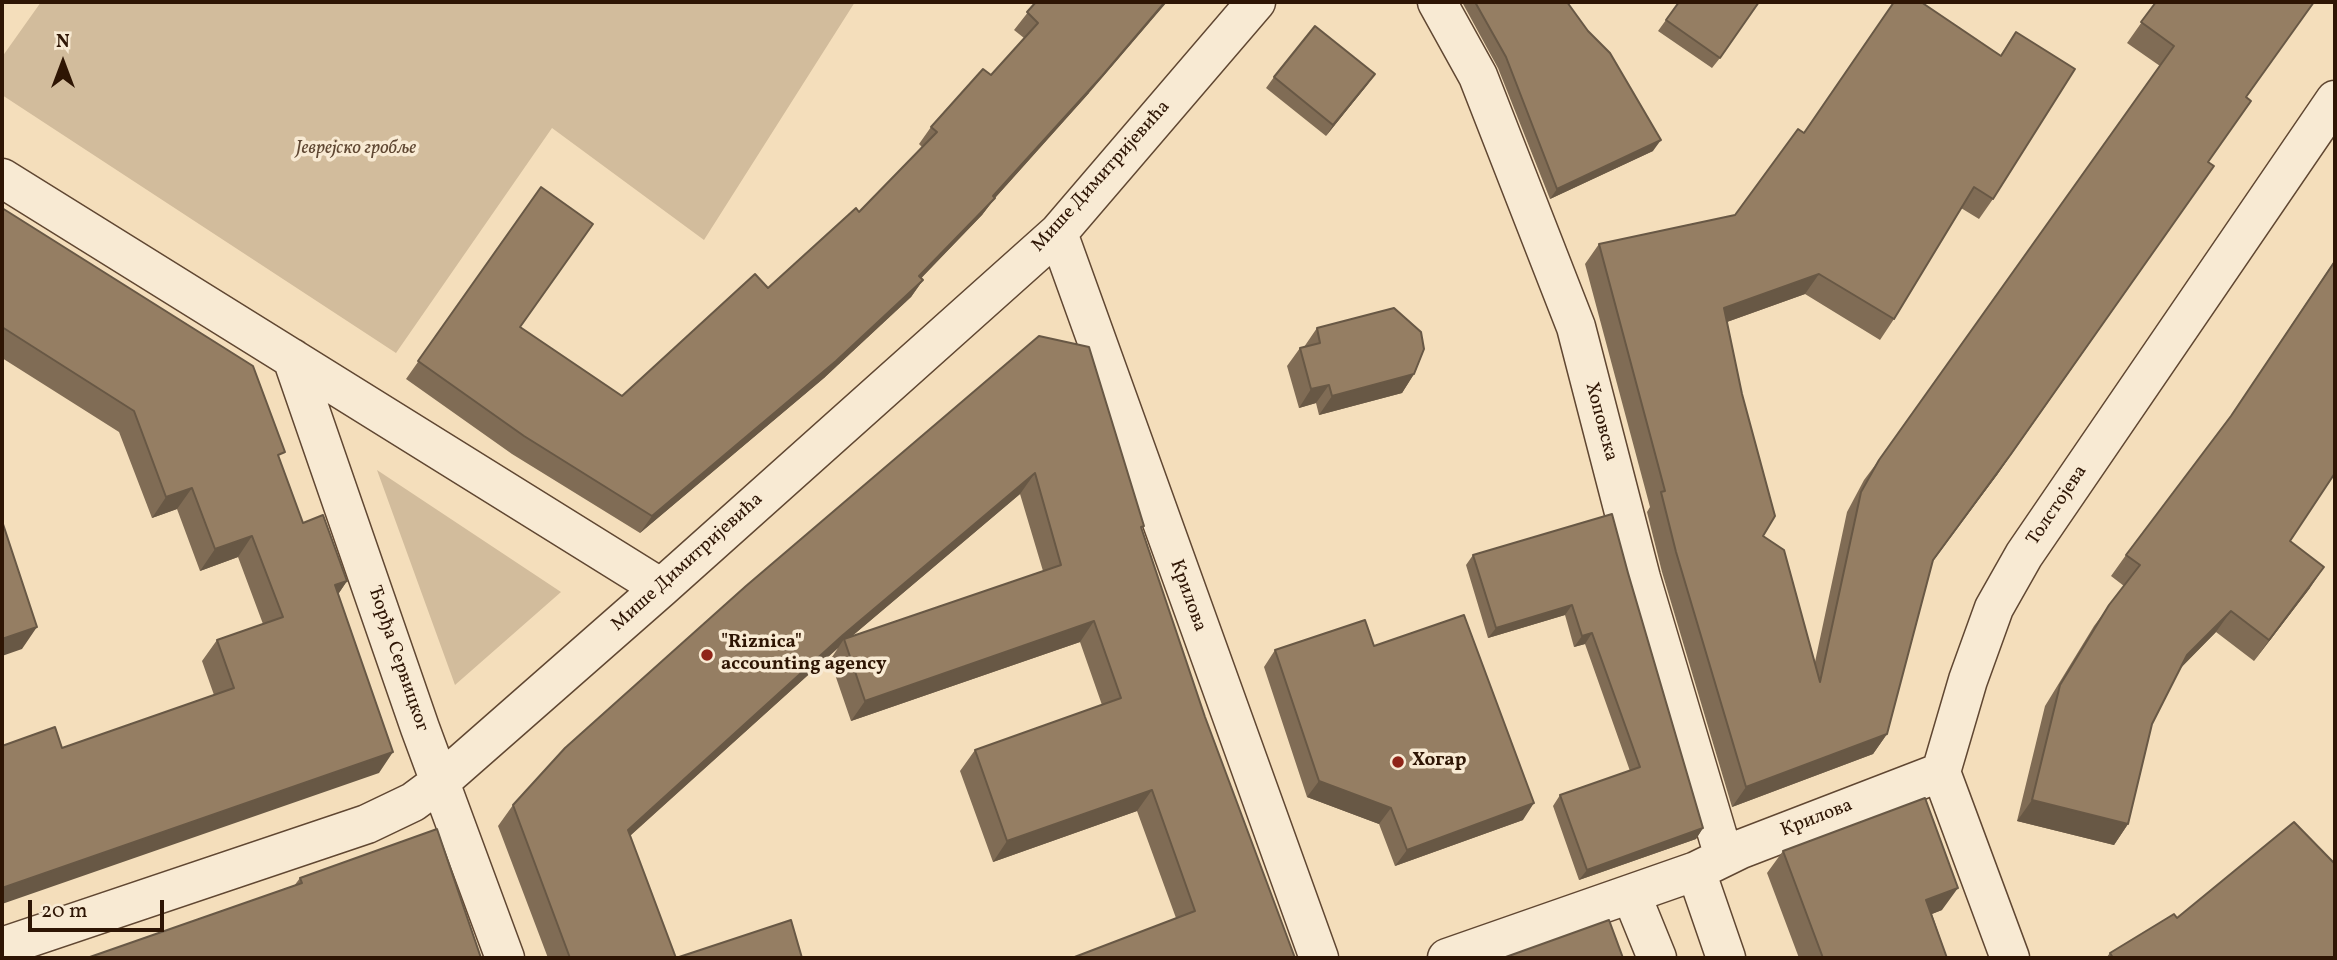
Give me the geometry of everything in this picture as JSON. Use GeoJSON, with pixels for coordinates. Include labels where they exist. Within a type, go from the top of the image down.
{"type":"FeatureCollection","features":[{"type":"Feature","properties":{"kind":"street","name":"Мише Димитријевића"},"geometry":{"type":"LineString","coordinates":[[2,947],[367,824],[413,802],[440,782],[1058,233],[1256,2]]}},
{"type":"Feature","properties":{"kind":"street","name":"Хоповска"},"geometry":{"type":"LineString","coordinates":[[1437,2],[1478,76],[1576,327],[1641,578],[1710,864]]}},
{"type":"Feature","properties":{"kind":"street","name":"Толстојева"},"geometry":{"type":"LineString","coordinates":[[1941,772],[1968,680],[1994,608],[2024,555],[2335,100]]}},
{"type":"Feature","properties":{"kind":"street"},"geometry":{"type":"LineString","coordinates":[[2,178],[661,588]]}},
{"type":"Feature","properties":{"kind":"street","name":"Крилова"},"geometry":{"type":"LineString","coordinates":[[1058,233],[1319,958]]}},
{"type":"Feature","properties":{"kind":"street","name":"Ђорђа Сервицког"},"geometry":{"type":"LineString","coordinates":[[292,358],[440,782],[505,958]]}},
{"type":"Feature","properties":{"kind":"street","name":"Крилова"},"geometry":{"type":"LineString","coordinates":[[1447,958],[1631,894],[1941,772]]}},
{"type":"Feature","properties":{"kind":"street"},"geometry":{"type":"LineString","coordinates":[[1941,772],[2010,958]]}},
{"type":"Feature","properties":{"kind":"street"},"geometry":{"type":"LineString","coordinates":[[1710,864],[1726,958]]}},
{"type":"Feature","properties":{"kind":"street"},"geometry":{"type":"LineString","coordinates":[[1631,894],[1657,958]]}},
{"type":"Feature","properties":{"kind":"green space","name":"Јеврејско гробље"},"geometry":{"type":"Polygon","coordinates":[[[41,2],[855,2],[704,240],[552,128],[396,353],[2,95],[2,57],[41,2]]]}},
{"type":"Feature","properties":{"kind":"green space"},"geometry":{"type":"Polygon","coordinates":[[[377,470],[561,592],[455,685],[377,470]]]}},
{"type":"Feature","properties":{"kind":"building"},"geometry":{"type":"Polygon","coordinates":[[[1036,2],[1165,2],[993,196],[995,198],[919,276],[923,280],[836,361],[652,516],[524,436],[418,361],[541,187],[593,224],[520,327],[622,396],[755,274],[768,288],[856,208],[859,212],[937,132],[931,127],[983,69],[991,75],[1038,23],[1027,12],[1036,2]]]}},
{"type":"Feature","properties":{"kind":"building"},"geometry":{"type":"Polygon","coordinates":[[[1475,2],[1567,2],[1588,31],[1610,53],[1661,140],[1557,189],[1506,57],[1475,2]]]}},
{"type":"Feature","properties":{"kind":"building"},"geometry":{"type":"Polygon","coordinates":[[[1679,2],[1759,2],[1720,58],[1666,20],[1679,2]]]}},
{"type":"Feature","properties":{"kind":"building"},"geometry":{"type":"Polygon","coordinates":[[[1894,2],[1921,2],[2001,56],[2016,32],[2075,69],[1993,199],[1974,187],[1894,319],[1819,274],[1724,308],[1742,394],[1775,516],[1763,536],[1784,550],[1820,682],[1861,492],[1879,460],[2174,46],[2141,22],[2156,2],[2314,2],[2246,97],[2251,101],[2208,162],[2214,166],[1933,560],[1887,734],[1746,787],[1676,552],[1661,492],[1665,491],[1599,244],[1735,215],[1798,129],[1804,133],[1894,2]]]}},
{"type":"Feature","properties":{"kind":"building"},"geometry":{"type":"Polygon","coordinates":[[[1315,26],[1375,74],[1333,125],[1274,77],[1315,26]]]}},
{"type":"Feature","properties":{"kind":"building"},"geometry":{"type":"Polygon","coordinates":[[[2,208],[253,366],[285,452],[278,455],[303,523],[323,515],[347,581],[335,585],[393,752],[2,888],[2,746],[55,727],[62,748],[234,688],[217,640],[283,617],[252,536],[215,549],[192,488],[166,497],[134,411],[2,327],[2,208]]]}},
{"type":"Feature","properties":{"kind":"building"},"geometry":{"type":"Polygon","coordinates":[[[2335,261],[2335,473],[2290,541],[2324,567],[2269,640],[2231,611],[2187,655],[2152,724],[2128,824],[2032,800],[2060,685],[2109,605],[2140,565],[2126,555],[2231,416],[2335,261]]]}},
{"type":"Feature","properties":{"kind":"building"},"geometry":{"type":"Polygon","coordinates":[[[1394,308],[1421,332],[1424,349],[1414,374],[1332,396],[1329,385],[1311,389],[1300,348],[1320,343],[1317,328],[1394,308]]]}},
{"type":"Feature","properties":{"kind":"building"},"geometry":{"type":"Polygon","coordinates":[[[1039,336],[1089,347],[1144,526],[1141,527],[1205,717],[1295,958],[1072,958],[1195,911],[1152,790],[1007,841],[975,750],[1121,698],[1094,621],[865,701],[844,639],[1061,565],[1035,473],[843,635],[628,830],[676,958],[570,958],[513,805],[565,748],[746,586],[1039,336]]]}},
{"type":"Feature","properties":{"kind":"building"},"geometry":{"type":"Polygon","coordinates":[[[1612,514],[1703,828],[1587,870],[1560,795],[1640,767],[1592,633],[1582,636],[1572,605],[1496,628],[1473,555],[1612,514]]]}},
{"type":"Feature","properties":{"kind":"building"},"geometry":{"type":"Polygon","coordinates":[[[2,521],[37,627],[2,639],[2,521]]]}},
{"type":"Feature","properties":{"kind":"building","name":"Хогар"},"geometry":{"type":"Polygon","coordinates":[[[1464,615],[1534,803],[1407,850],[1391,808],[1319,781],[1275,650],[1365,620],[1374,646],[1464,615]]]}},
{"type":"Feature","properties":{"kind":"building"},"geometry":{"type":"Polygon","coordinates":[[[1925,798],[1958,888],[1926,900],[1947,958],[1823,958],[1783,851],[1925,798]]]}},
{"type":"Feature","properties":{"kind":"building"},"geometry":{"type":"Polygon","coordinates":[[[2294,822],[2335,864],[2335,958],[2113,958],[2110,953],[2174,914],[2177,918],[2294,822]]]}},
{"type":"Feature","properties":{"kind":"building"},"geometry":{"type":"Polygon","coordinates":[[[437,829],[481,958],[87,958],[302,883],[300,878],[437,829]]]}},
{"type":"Feature","properties":{"kind":"building"},"geometry":{"type":"Polygon","coordinates":[[[791,920],[802,958],[676,958],[791,920]]]}},
{"type":"Feature","properties":{"kind":"building"},"geometry":{"type":"Polygon","coordinates":[[[1609,920],[1623,958],[1503,958],[1609,920]]]}},
{"type":"Feature","properties":{"kind":"place","name":"\"Riznica\" accounting agency"},"geometry":{"type":"Point","coordinates":[707,655]}},
{"type":"Feature","properties":{"kind":"place","name":"Хогар"},"geometry":{"type":"Point","coordinates":[1398,762]}}]}
